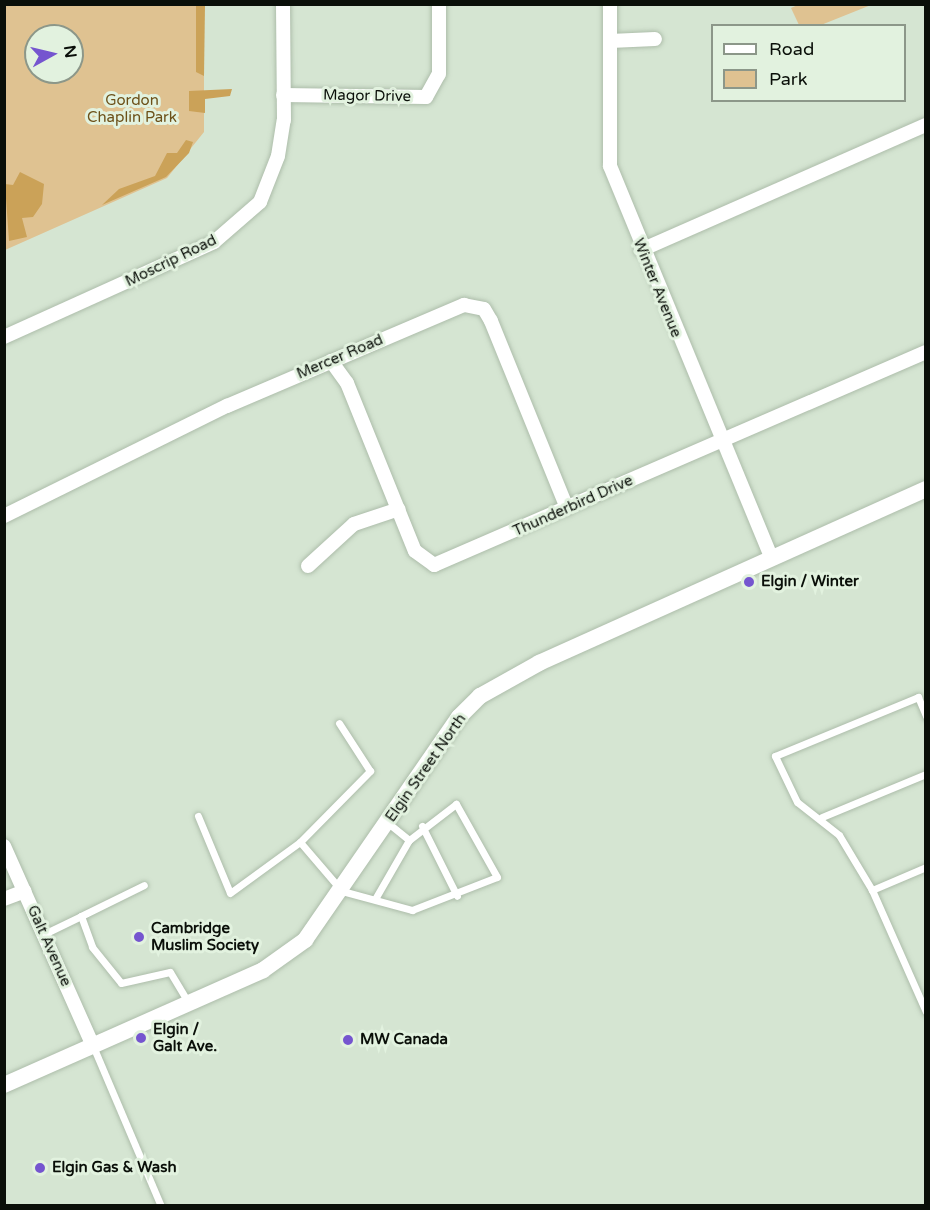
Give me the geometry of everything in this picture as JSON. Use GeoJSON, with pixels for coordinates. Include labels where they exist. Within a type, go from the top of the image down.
{"type":"FeatureCollection","features":[{"type":"Feature","properties":{"kind":"street","name":"Moscrip Road"},"geometry":{"type":"LineString","coordinates":[[4,338],[196,251],[244,220],[260,202],[278,156],[283,95],[283,4]]}},
{"type":"Feature","properties":{"kind":"street","name":"Magor Drive"},"geometry":{"type":"LineString","coordinates":[[283,95],[426,97],[439,74],[439,4]]}},
{"type":"Feature","properties":{"kind":"street","name":"Winter Avenue"},"geometry":{"type":"LineString","coordinates":[[610,4],[610,166],[641,250],[771,557]]}},
{"type":"Feature","properties":{"kind":"street"},"geometry":{"type":"LineString","coordinates":[[610,41],[655,39]]}},
{"type":"Feature","properties":{"kind":"street"},"geometry":{"type":"LineString","coordinates":[[641,250],[926,125]]}},
{"type":"Feature","properties":{"kind":"street","name":"Mercer Road"},"geometry":{"type":"LineString","coordinates":[[4,516],[331,361],[464,305],[484,309],[567,508]]}},
{"type":"Feature","properties":{"kind":"street","name":"Thunderbird Drive"},"geometry":{"type":"LineString","coordinates":[[331,361],[347,383],[415,551],[434,565],[926,352]]}},
{"type":"Feature","properties":{"kind":"street","name":"Elgin Street North"},"geometry":{"type":"LineString","coordinates":[[4,1085],[188,1004],[280,960],[305,940],[342,891],[459,717],[480,696],[539,663],[926,489]]}},
{"type":"Feature","properties":{"kind":"street"},"geometry":{"type":"LineString","coordinates":[[308,566],[354,525],[399,509]]}},
{"type":"Feature","properties":{"kind":"street","name":"Galt Avenue"},"geometry":{"type":"LineString","coordinates":[[4,846],[93,1046]]}},
{"type":"Feature","properties":{"kind":"street"},"geometry":{"type":"LineString","coordinates":[[4,899],[25,891]]}},
{"type":"Feature","properties":{"kind":"lane"},"geometry":{"type":"LineString","coordinates":[[926,716],[918,697],[775,756],[797,802],[822,817],[872,890],[926,1012]]}},
{"type":"Feature","properties":{"kind":"lane"},"geometry":{"type":"LineString","coordinates":[[198,816],[230,893],[300,842],[370,771],[339,723]]}},
{"type":"Feature","properties":{"kind":"lane"},"geometry":{"type":"LineString","coordinates":[[822,817],[926,774]]}},
{"type":"Feature","properties":{"kind":"lane"},"geometry":{"type":"LineString","coordinates":[[300,842],[342,891],[412,910],[457,896],[497,877],[456,804],[422,826],[409,840],[375,899]]}},
{"type":"Feature","properties":{"kind":"lane"},"geometry":{"type":"LineString","coordinates":[[388,823],[409,840]]}},
{"type":"Feature","properties":{"kind":"lane"},"geometry":{"type":"LineString","coordinates":[[422,826],[457,896]]}},
{"type":"Feature","properties":{"kind":"lane"},"geometry":{"type":"LineString","coordinates":[[872,890],[926,867]]}},
{"type":"Feature","properties":{"kind":"lane"},"geometry":{"type":"LineString","coordinates":[[44,934],[144,885]]}},
{"type":"Feature","properties":{"kind":"lane"},"geometry":{"type":"LineString","coordinates":[[81,916],[92,947],[121,983],[170,972],[188,1004]]}},
{"type":"Feature","properties":{"kind":"lane"},"geometry":{"type":"LineString","coordinates":[[93,1046],[161,1206]]}},
{"type":"Feature","properties":{"kind":"green space"},"geometry":{"type":"Polygon","coordinates":[[[800,4],[871,4],[824,24],[799,24],[791,8],[800,4]]]}},
{"type":"Feature","properties":{"kind":"green space","name":"Gordon Chaplin Park"},"geometry":{"type":"Polygon","coordinates":[[[5,5],[204,5],[204,132],[167,178],[5,250],[5,5]]]}},
{"type":"Feature","properties":{"kind":"shaded area"},"geometry":{"type":"Polygon","coordinates":[[[196,5],[205,5],[204,76],[196,72],[196,5]]]}},
{"type":"Feature","properties":{"kind":"shaded area"},"geometry":{"type":"Polygon","coordinates":[[[232,89],[230,96],[205,99],[205,113],[189,111],[189,91],[232,89]]]}},
{"type":"Feature","properties":{"kind":"shaded area"},"geometry":{"type":"Polygon","coordinates":[[[186,140],[193,142],[189,153],[166,177],[102,205],[119,189],[155,176],[167,153],[177,153],[186,140]]]}},
{"type":"Feature","properties":{"kind":"shaded area"},"geometry":{"type":"Polygon","coordinates":[[[20,172],[44,184],[42,204],[33,217],[22,218],[27,237],[9,241],[5,184],[13,185],[20,172]]]}},
{"type":"Feature","properties":{"kind":"place","name":"Elgin / Winter"},"geometry":{"type":"Point","coordinates":[749,582]}},
{"type":"Feature","properties":{"kind":"place","name":"Cambridge Muslim Society"},"geometry":{"type":"Point","coordinates":[139,937]}},
{"type":"Feature","properties":{"kind":"place","name":"Elgin / Galt Ave."},"geometry":{"type":"Point","coordinates":[141,1038]}},
{"type":"Feature","properties":{"kind":"place","name":"MW Canada"},"geometry":{"type":"Point","coordinates":[348,1040]}},
{"type":"Feature","properties":{"kind":"place","name":"Elgin Gas & Wash"},"geometry":{"type":"Point","coordinates":[40,1168]}}]}
